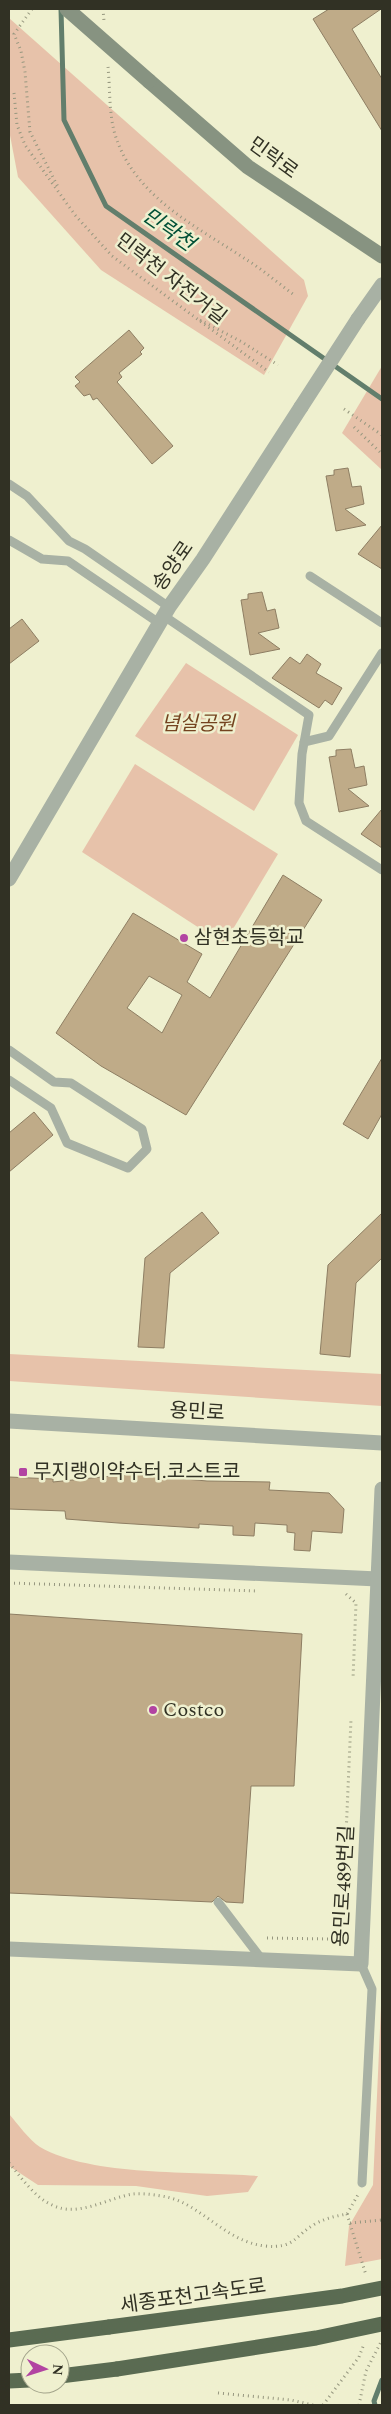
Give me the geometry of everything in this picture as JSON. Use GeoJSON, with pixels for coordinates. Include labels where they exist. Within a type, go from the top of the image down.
{"type":"FeatureCollection","features":[{"type":"Feature","properties":{"kind":"highway","name":"세종포천고속도로"},"geometry":{"type":"LineString","coordinates":[[9,2340],[342,2296],[382,2288]]}},
{"type":"Feature","properties":{"kind":"highway"},"geometry":{"type":"LineString","coordinates":[[70,2375],[316,2338],[382,2324]]}},
{"type":"Feature","properties":{"kind":"main road","name":"민락로"},"geometry":{"type":"LineString","coordinates":[[67,9],[248,167],[382,256]]}},
{"type":"Feature","properties":{"kind":"street","name":"송양로"},"geometry":{"type":"LineString","coordinates":[[9,879],[164,615],[203,559],[382,285]]}},
{"type":"Feature","properties":{"kind":"street","name":"용민로"},"geometry":{"type":"LineString","coordinates":[[9,1421],[382,1443]]}},
{"type":"Feature","properties":{"kind":"street","name":"용민로489번길"},"geometry":{"type":"LineString","coordinates":[[9,1949],[360,1964],[382,1489]]}},
{"type":"Feature","properties":{"kind":"street"},"geometry":{"type":"LineString","coordinates":[[9,1562],[378,1579]]}},
{"type":"Feature","properties":{"kind":"lane"},"geometry":{"type":"LineString","coordinates":[[9,484],[27,496],[69,541],[85,549],[164,615]]}},
{"type":"Feature","properties":{"kind":"lane"},"geometry":{"type":"LineString","coordinates":[[9,540],[42,559],[68,560],[164,615],[309,715],[304,742],[299,803],[306,821],[382,870]]}},
{"type":"Feature","properties":{"kind":"lane"},"geometry":{"type":"LineString","coordinates":[[310,576],[382,622]]}},
{"type":"Feature","properties":{"kind":"lane"},"geometry":{"type":"LineString","coordinates":[[304,742],[329,736],[382,653]]}},
{"type":"Feature","properties":{"kind":"lane"},"geometry":{"type":"LineString","coordinates":[[9,1050],[54,1082],[71,1083],[142,1129],[147,1149],[128,1168],[67,1143],[51,1108],[9,1080]]}},
{"type":"Feature","properties":{"kind":"lane"},"geometry":{"type":"LineString","coordinates":[[218,1902],[263,1961]]}},
{"type":"Feature","properties":{"kind":"lane"},"geometry":{"type":"LineString","coordinates":[[360,1964],[372,1990],[362,2183]]}},
{"type":"Feature","properties":{"kind":"path"},"geometry":{"type":"LineString","coordinates":[[32,9],[14,34],[21,51],[30,132],[64,199]]}},
{"type":"Feature","properties":{"kind":"path"},"geometry":{"type":"LineString","coordinates":[[103,9],[105,28]]}},
{"type":"Feature","properties":{"kind":"path"},"geometry":{"type":"LineString","coordinates":[[108,65],[114,131],[129,163],[146,187],[191,225],[247,260],[293,294]]}},
{"type":"Feature","properties":{"kind":"path","name":"민락천 자전거길"},"geometry":{"type":"LineString","coordinates":[[14,93],[17,125],[25,145],[64,199],[112,256],[269,372]]}},
{"type":"Feature","properties":{"kind":"path"},"geometry":{"type":"LineString","coordinates":[[191,315],[242,342],[278,365]]}},
{"type":"Feature","properties":{"kind":"path"},"geometry":{"type":"LineString","coordinates":[[344,409],[382,435]]}},
{"type":"Feature","properties":{"kind":"path"},"geometry":{"type":"LineString","coordinates":[[354,427],[382,454]]}},
{"type":"Feature","properties":{"kind":"path"},"geometry":{"type":"LineString","coordinates":[[9,1583],[268,1592]]}},
{"type":"Feature","properties":{"kind":"path"},"geometry":{"type":"LineString","coordinates":[[337,1594],[347,1594],[356,1603],[353,1679]]}},
{"type":"Feature","properties":{"kind":"path"},"geometry":{"type":"LineString","coordinates":[[267,1938],[330,1939],[342,1928],[351,1719]]}},
{"type":"Feature","properties":{"kind":"path"},"geometry":{"type":"LineString","coordinates":[[9,2163],[36,2195],[52,2205],[64,2209],[80,2209],[135,2194],[168,2198],[184,2204],[236,2237],[265,2246],[289,2245],[313,2225],[331,2216],[347,2214],[362,2183]]}},
{"type":"Feature","properties":{"kind":"path"},"geometry":{"type":"LineString","coordinates":[[350,2223],[382,2220]]}},
{"type":"Feature","properties":{"kind":"path"},"geometry":{"type":"LineString","coordinates":[[359,2405],[366,2371],[382,2340]]}},
{"type":"Feature","properties":{"kind":"path"},"geometry":{"type":"LineString","coordinates":[[218,2393],[291,2400],[312,2405]]}},
{"type":"Feature","properties":{"kind":"green space"},"geometry":{"type":"Polygon","coordinates":[[[9,18],[304,280],[308,296],[264,375],[101,270],[18,177],[9,130],[9,18]]]}},
{"type":"Feature","properties":{"kind":"green space"},"geometry":{"type":"Polygon","coordinates":[[[382,366],[382,470],[342,433],[382,366]]]}},
{"type":"Feature","properties":{"kind":"green space","name":"념실공원"},"geometry":{"type":"Polygon","coordinates":[[[186,663],[298,735],[254,811],[135,736],[186,663]]]}},
{"type":"Feature","properties":{"kind":"green space"},"geometry":{"type":"Polygon","coordinates":[[[135,764],[278,854],[224,944],[82,852],[135,764]]]}},
{"type":"Feature","properties":{"kind":"green space"},"geometry":{"type":"Polygon","coordinates":[[[9,1354],[382,1374],[382,1406],[9,1381],[9,1354]]]}},
{"type":"Feature","properties":{"kind":"green space"},"geometry":{"type":"Polygon","coordinates":[[[382,1984],[382,2259],[345,2266],[349,2226],[373,2185],[382,1984]]]}},
{"type":"Feature","properties":{"kind":"green space"},"geometry":{"type":"Polygon","coordinates":[[[9,2114],[36,2144],[62,2157],[116,2168],[146,2171],[258,2176],[248,2192],[207,2196],[136,2186],[38,2185],[9,2166],[9,2114]]]}},
{"type":"Feature","properties":{"kind":"building"},"geometry":{"type":"Polygon","coordinates":[[[329,9],[381,9],[352,29],[382,79],[382,131],[313,19],[329,9]]]}},
{"type":"Feature","properties":{"kind":"building"},"geometry":{"type":"Polygon","coordinates":[[[129,330],[144,348],[140,352],[142,354],[119,373],[122,377],[117,382],[173,446],[152,464],[97,398],[93,400],[90,394],[84,396],[75,386],[80,382],[75,377],[129,330]]]}},
{"type":"Feature","properties":{"kind":"building"},"geometry":{"type":"Polygon","coordinates":[[[348,468],[352,487],[361,486],[364,504],[345,509],[366,525],[336,531],[326,476],[334,475],[334,470],[348,468]]]}},
{"type":"Feature","properties":{"kind":"building"},"geometry":{"type":"Polygon","coordinates":[[[382,525],[382,569],[358,554],[382,525]]]}},
{"type":"Feature","properties":{"kind":"building"},"geometry":{"type":"Polygon","coordinates":[[[262,592],[267,611],[275,609],[279,628],[258,633],[280,649],[250,655],[241,600],[248,599],[248,594],[262,592]]]}},
{"type":"Feature","properties":{"kind":"building"},"geometry":{"type":"Polygon","coordinates":[[[22,619],[39,641],[9,664],[9,629],[22,619]]]}},
{"type":"Feature","properties":{"kind":"building"},"geometry":{"type":"Polygon","coordinates":[[[307,654],[321,664],[316,673],[342,688],[332,705],[325,700],[319,708],[272,678],[290,657],[300,664],[307,654]]]}},
{"type":"Feature","properties":{"kind":"building"},"geometry":{"type":"Polygon","coordinates":[[[351,749],[355,768],[364,766],[367,785],[348,789],[369,806],[339,812],[329,757],[336,756],[336,750],[351,749]]]}},
{"type":"Feature","properties":{"kind":"building"},"geometry":{"type":"Polygon","coordinates":[[[382,809],[382,848],[361,834],[382,809]]]}},
{"type":"Feature","properties":{"kind":"building"},"geometry":{"type":"Polygon","coordinates":[[[283,875],[322,900],[186,1115],[101,1066],[56,1033],[133,913],[202,954],[187,982],[210,998],[283,875]],[[149,976],[127,1008],[162,1033],[182,995],[149,976]]]}},
{"type":"Feature","properties":{"kind":"building"},"geometry":{"type":"Polygon","coordinates":[[[382,1058],[382,1114],[368,1139],[343,1124],[382,1058]]]}},
{"type":"Feature","properties":{"kind":"building"},"geometry":{"type":"Polygon","coordinates":[[[34,1112],[53,1135],[9,1172],[9,1133],[34,1112]]]}},
{"type":"Feature","properties":{"kind":"building"},"geometry":{"type":"Polygon","coordinates":[[[202,1212],[219,1233],[170,1273],[164,1348],[138,1347],[145,1258],[202,1212]]]}},
{"type":"Feature","properties":{"kind":"building"},"geometry":{"type":"Polygon","coordinates":[[[382,1213],[382,1258],[356,1283],[350,1357],[320,1354],[328,1265],[382,1213]]]}},
{"type":"Feature","properties":{"kind":"building"},"geometry":{"type":"Polygon","coordinates":[[[131,1474],[207,1481],[270,1482],[269,1490],[329,1493],[344,1509],[342,1533],[312,1531],[310,1551],[294,1550],[295,1533],[287,1532],[287,1525],[255,1523],[254,1536],[233,1535],[233,1526],[199,1524],[199,1528],[118,1523],[66,1519],[65,1511],[9,1509],[9,1477],[53,1479],[53,1482],[131,1474]]]}},
{"type":"Feature","properties":{"kind":"building","name":"Costco"},"geometry":{"type":"Polygon","coordinates":[[[9,1614],[302,1634],[294,1786],[251,1786],[243,1903],[226,1902],[218,1896],[212,1902],[9,1893],[9,1614]]]}},
{"type":"Feature","properties":{"kind":"waterway","name":"민락천"},"geometry":{"type":"LineString","coordinates":[[61,9],[64,120],[106,206],[382,399]]}},
{"type":"Feature","properties":{"kind":"waterway"},"geometry":{"type":"LineString","coordinates":[[375,2405],[374,2401],[382,2380]]}},
{"type":"Feature","properties":{"kind":"place","name":"삼현초등학교"},"geometry":{"type":"Point","coordinates":[184,938]}},
{"type":"Feature","properties":{"kind":"place","name":"무지랭이약수터.코스트코"},"geometry":{"type":"Point","coordinates":[23,1472]}},
{"type":"Feature","properties":{"kind":"place","name":"Costco"},"geometry":{"type":"Point","coordinates":[153,1710]}}]}
